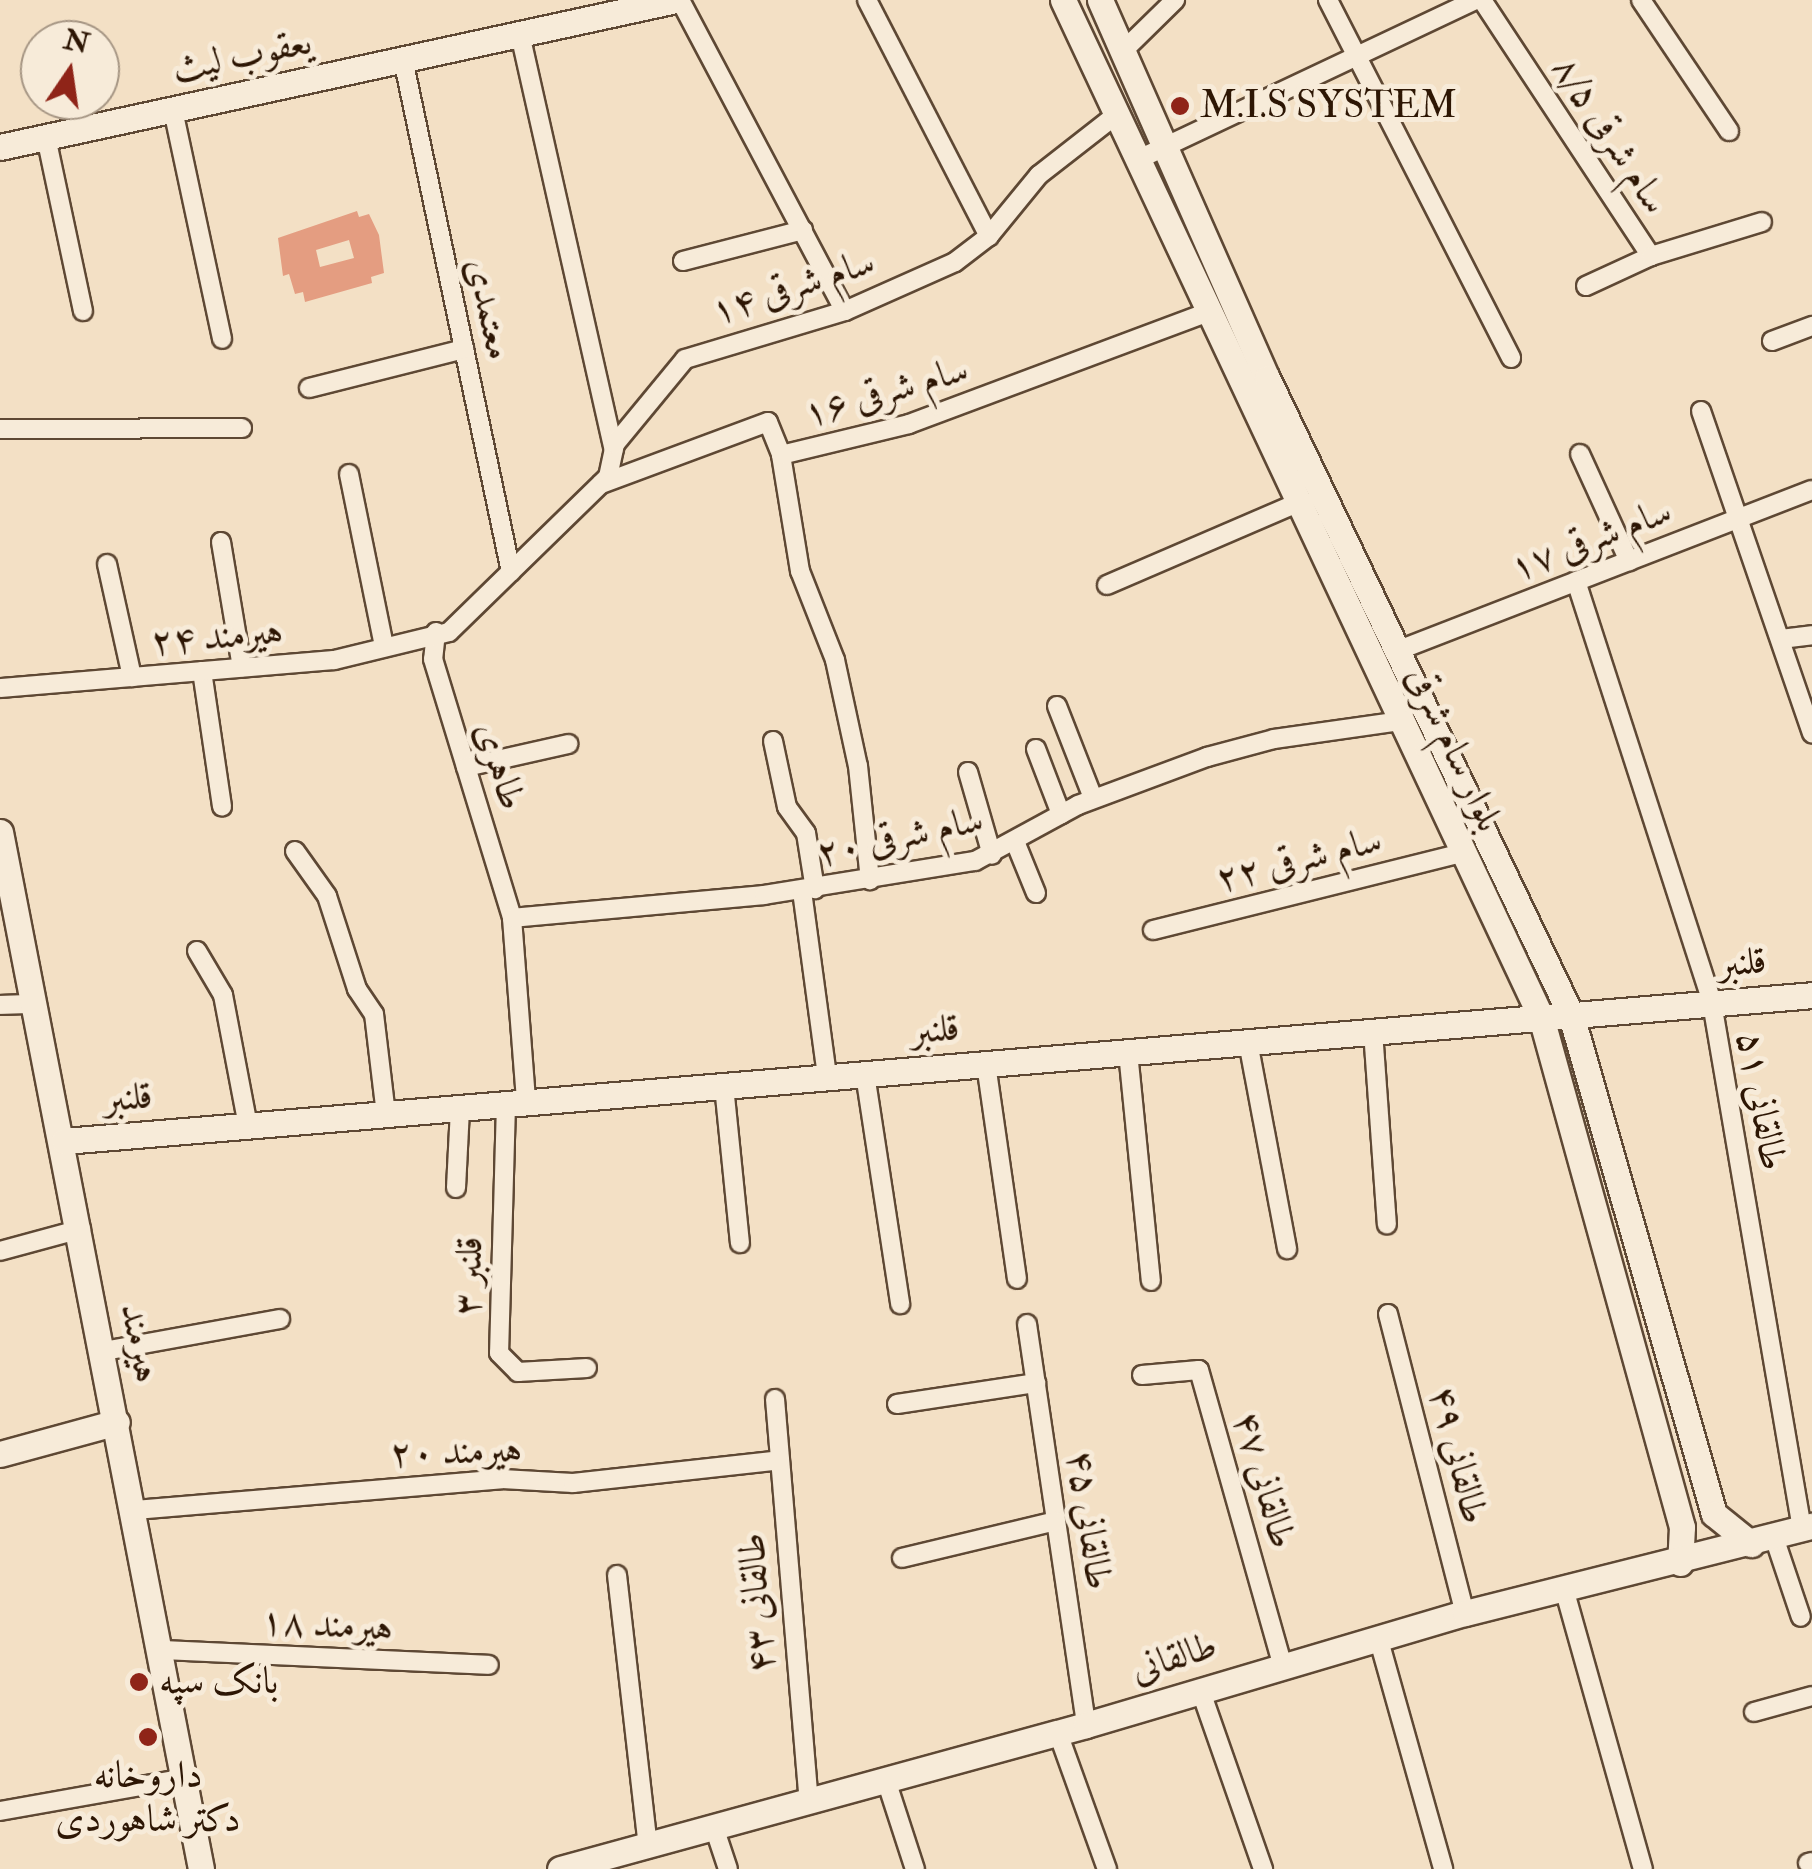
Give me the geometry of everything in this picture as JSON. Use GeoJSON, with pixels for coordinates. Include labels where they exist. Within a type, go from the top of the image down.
{"type":"FeatureCollection","features":[{"type":"Feature","properties":{"kind":"street","name":"یعقوب لیث"},"geometry":{"type":"LineString","coordinates":[[0,147],[678,0]]}},
{"type":"Feature","properties":{"kind":"street"},"geometry":{"type":"LineString","coordinates":[[678,0],[845,311]]}},
{"type":"Feature","properties":{"kind":"street"},"geometry":{"type":"LineString","coordinates":[[866,0],[989,236]]}},
{"type":"Feature","properties":{"kind":"street","name":"بلوار سام شرقی"},"geometry":{"type":"LineString","coordinates":[[1063,0],[1541,1017],[1682,1527],[1680,1563]]}},
{"type":"Feature","properties":{"kind":"street","name":"بلوار سام شرقی"},"geometry":{"type":"LineString","coordinates":[[1100,0],[1394,652],[1571,1015],[1714,1514],[1763,1540]]}},
{"type":"Feature","properties":{"kind":"street"},"geometry":{"type":"LineString","coordinates":[[1122,52],[1175,0]]}},
{"type":"Feature","properties":{"kind":"street"},"geometry":{"type":"LineString","coordinates":[[1328,0],[1511,358]]}},
{"type":"Feature","properties":{"kind":"street"},"geometry":{"type":"LineString","coordinates":[[1139,159],[1479,0]]}},
{"type":"Feature","properties":{"kind":"street","name":"سام شرقی ۸/۵"},"geometry":{"type":"LineString","coordinates":[[1479,0],[1650,256]]}},
{"type":"Feature","properties":{"kind":"street"},"geometry":{"type":"LineString","coordinates":[[1641,0],[1729,131]]}},
{"type":"Feature","properties":{"kind":"street"},"geometry":{"type":"LineString","coordinates":[[520,34],[614,450]]}},
{"type":"Feature","properties":{"kind":"street","name":"معتمدی"},"geometry":{"type":"LineString","coordinates":[[403,59],[511,572]]}},
{"type":"Feature","properties":{"kind":"street"},"geometry":{"type":"LineString","coordinates":[[172,110],[222,338]]}},
{"type":"Feature","properties":{"kind":"street","name":"سام شرقی ۱۴"},"geometry":{"type":"LineString","coordinates":[[436,632],[449,632],[600,484],[614,450],[685,359],[845,311],[955,262],[989,236],[1039,175],[1117,114]]}},
{"type":"Feature","properties":{"kind":"street"},"geometry":{"type":"LineString","coordinates":[[46,137],[83,311]]}},
{"type":"Feature","properties":{"kind":"street"},"geometry":{"type":"LineString","coordinates":[[1586,286],[1650,256],[1762,222]]}},
{"type":"Feature","properties":{"kind":"street"},"geometry":{"type":"LineString","coordinates":[[684,261],[803,230]]}},
{"type":"Feature","properties":{"kind":"street","name":"سام شرقی ۱۶"},"geometry":{"type":"LineString","coordinates":[[600,484],[768,422],[780,455],[958,410],[1210,312]]}},
{"type":"Feature","properties":{"kind":"street"},"geometry":{"type":"LineString","coordinates":[[1772,342],[1812,326]]}},
{"type":"Feature","properties":{"kind":"street"},"geometry":{"type":"LineString","coordinates":[[310,388],[464,349]]}},
{"type":"Feature","properties":{"kind":"street"},"geometry":{"type":"LineString","coordinates":[[1701,411],[1812,734]]}},
{"type":"Feature","properties":{"kind":"street"},"geometry":{"type":"LineString","coordinates":[[0,429],[242,428]]}},
{"type":"Feature","properties":{"kind":"street"},"geometry":{"type":"LineString","coordinates":[[1580,454],[1628,561]]}},
{"type":"Feature","properties":{"kind":"street"},"geometry":{"type":"LineString","coordinates":[[780,455],[800,571],[836,660],[858,766],[870,880]]}},
{"type":"Feature","properties":{"kind":"street"},"geometry":{"type":"LineString","coordinates":[[349,474],[384,646]]}},
{"type":"Feature","properties":{"kind":"street","name":"سام شرقی ۱۷"},"geometry":{"type":"LineString","coordinates":[[1394,652],[1812,490]]}},
{"type":"Feature","properties":{"kind":"street"},"geometry":{"type":"LineString","coordinates":[[1107,585],[1297,503]]}},
{"type":"Feature","properties":{"kind":"street"},"geometry":{"type":"LineString","coordinates":[[221,542],[242,667]]}},
{"type":"Feature","properties":{"kind":"street"},"geometry":{"type":"LineString","coordinates":[[106,564],[132,677]]}},
{"type":"Feature","properties":{"kind":"street","name":"طالقانی ۵۱"},"geometry":{"type":"LineString","coordinates":[[1576,581],[1712,1003],[1807,1528]]}},
{"type":"Feature","properties":{"kind":"street","name":"هیرمند ۲۴"},"geometry":{"type":"LineString","coordinates":[[0,688],[334,660],[436,632]]}},
{"type":"Feature","properties":{"kind":"street","name":"طاهری"},"geometry":{"type":"LineString","coordinates":[[436,632],[434,659],[512,918],[516,1103]]}},
{"type":"Feature","properties":{"kind":"street"},"geometry":{"type":"LineString","coordinates":[[1780,639],[1812,635]]}},
{"type":"Feature","properties":{"kind":"street"},"geometry":{"type":"LineString","coordinates":[[202,671],[222,807]]}},
{"type":"Feature","properties":{"kind":"street"},"geometry":{"type":"LineString","coordinates":[[1058,706],[1093,798]]}},
{"type":"Feature","properties":{"kind":"street","name":"سام شرقی ۲۰"},"geometry":{"type":"LineString","coordinates":[[512,918],[808,890],[992,854],[1093,798],[1243,746],[1400,721]]}},
{"type":"Feature","properties":{"kind":"street"},"geometry":{"type":"LineString","coordinates":[[772,741],[787,807],[806,833],[808,890],[828,1077]]}},
{"type":"Feature","properties":{"kind":"street"},"geometry":{"type":"LineString","coordinates":[[466,767],[568,744]]}},
{"type":"Feature","properties":{"kind":"street"},"geometry":{"type":"LineString","coordinates":[[1036,749],[1062,814]]}},
{"type":"Feature","properties":{"kind":"street"},"geometry":{"type":"LineString","coordinates":[[968,772],[992,854]]}},
{"type":"Feature","properties":{"kind":"street","name":"هیرمند"},"geometry":{"type":"LineString","coordinates":[[0,832],[64,1141],[201,1869]]}},
{"type":"Feature","properties":{"kind":"street"},"geometry":{"type":"LineString","coordinates":[[1016,844],[1036,892]]}},
{"type":"Feature","properties":{"kind":"street"},"geometry":{"type":"LineString","coordinates":[[296,851],[327,896],[357,989],[374,1014],[386,1114]]}},
{"type":"Feature","properties":{"kind":"street","name":"سام شرقی ۲۲"},"geometry":{"type":"LineString","coordinates":[[1152,930],[1461,853]]}},
{"type":"Feature","properties":{"kind":"street"},"geometry":{"type":"LineString","coordinates":[[196,951],[223,994],[248,1126]]}},
{"type":"Feature","properties":{"kind":"street","name":"قلنبر"},"geometry":{"type":"LineString","coordinates":[[64,1141],[1812,995]]}},
{"type":"Feature","properties":{"kind":"street"},"geometry":{"type":"LineString","coordinates":[[0,1005],[35,1004]]}},
{"type":"Feature","properties":{"kind":"street"},"geometry":{"type":"LineString","coordinates":[[1373,1031],[1387,1224]]}},
{"type":"Feature","properties":{"kind":"street"},"geometry":{"type":"LineString","coordinates":[[1248,1042],[1287,1249]]}},
{"type":"Feature","properties":{"kind":"street"},"geometry":{"type":"LineString","coordinates":[[1128,1052],[1150,1281]]}},
{"type":"Feature","properties":{"kind":"street"},"geometry":{"type":"LineString","coordinates":[[986,1064],[1017,1279]]}},
{"type":"Feature","properties":{"kind":"street"},"geometry":{"type":"LineString","coordinates":[[864,1074],[900,1304]]}},
{"type":"Feature","properties":{"kind":"street"},"geometry":{"type":"LineString","coordinates":[[724,1086],[740,1243]]}},
{"type":"Feature","properties":{"kind":"street","name":"قلنبر ۳"},"geometry":{"type":"LineString","coordinates":[[516,1103],[499,1352],[518,1372],[587,1368]]}},
{"type":"Feature","properties":{"kind":"street"},"geometry":{"type":"LineString","coordinates":[[456,1188],[460,1108]]}},
{"type":"Feature","properties":{"kind":"street"},"geometry":{"type":"LineString","coordinates":[[0,1251],[81,1229]]}},
{"type":"Feature","properties":{"kind":"street","name":"طالقانی ۴۹"},"geometry":{"type":"LineString","coordinates":[[1388,1314],[1465,1612]]}},
{"type":"Feature","properties":{"kind":"street"},"geometry":{"type":"LineString","coordinates":[[104,1351],[280,1320]]}},
{"type":"Feature","properties":{"kind":"street","name":"طالقانی ۴۵"},"geometry":{"type":"LineString","coordinates":[[1027,1324],[1086,1725]]}},
{"type":"Feature","properties":{"kind":"street","name":"طالقانی ۴۷"},"geometry":{"type":"LineString","coordinates":[[1142,1375],[1199,1370],[1282,1663]]}},
{"type":"Feature","properties":{"kind":"street"},"geometry":{"type":"LineString","coordinates":[[897,1404],[1036,1383]]}},
{"type":"Feature","properties":{"kind":"street","name":"طالقانی ۴۳"},"geometry":{"type":"LineString","coordinates":[[775,1399],[809,1801]]}},
{"type":"Feature","properties":{"kind":"street"},"geometry":{"type":"LineString","coordinates":[[0,1454],[117,1422]]}},
{"type":"Feature","properties":{"kind":"street","name":"هیرمند ۲۰"},"geometry":{"type":"LineString","coordinates":[[135,1510],[502,1479],[572,1483],[780,1460]]}},
{"type":"Feature","properties":{"kind":"street"},"geometry":{"type":"LineString","coordinates":[[902,1558],[1056,1520]]}},
{"type":"Feature","properties":{"kind":"street","name":"طالقانی"},"geometry":{"type":"LineString","coordinates":[[560,1869],[1058,1733],[1282,1663],[1465,1612],[1566,1592],[1807,1528]]}},
{"type":"Feature","properties":{"kind":"street"},"geometry":{"type":"LineString","coordinates":[[1763,1540],[1801,1617]]}},
{"type":"Feature","properties":{"kind":"street"},"geometry":{"type":"LineString","coordinates":[[617,1575],[648,1845]]}},
{"type":"Feature","properties":{"kind":"street"},"geometry":{"type":"LineString","coordinates":[[1566,1592],[1644,1869]]}},
{"type":"Feature","properties":{"kind":"street"},"geometry":{"type":"LineString","coordinates":[[1378,1637],[1443,1869]]}},
{"type":"Feature","properties":{"kind":"street","name":"هیرمند ۱۸"},"geometry":{"type":"LineString","coordinates":[[161,1650],[489,1664]]}},
{"type":"Feature","properties":{"kind":"street"},"geometry":{"type":"LineString","coordinates":[[1200,1689],[1263,1869]]}},
{"type":"Feature","properties":{"kind":"street"},"geometry":{"type":"LineString","coordinates":[[1754,1712],[1812,1696]]}},
{"type":"Feature","properties":{"kind":"street"},"geometry":{"type":"LineString","coordinates":[[1058,1733],[1107,1869]]}},
{"type":"Feature","properties":{"kind":"street"},"geometry":{"type":"LineString","coordinates":[[0,1811],[185,1778]]}},
{"type":"Feature","properties":{"kind":"street"},"geometry":{"type":"LineString","coordinates":[[886,1780],[915,1869]]}},
{"type":"Feature","properties":{"kind":"street"},"geometry":{"type":"LineString","coordinates":[[714,1827],[728,1869]]}},
{"type":"Feature","properties":{"kind":"building"},"geometry":{"type":"Polygon","coordinates":[[[357,211],[359,217],[369,214],[379,235],[384,273],[371,277],[372,283],[305,302],[303,292],[295,294],[289,274],[283,276],[278,238],[357,211]],[[349,240],[316,250],[320,267],[354,258],[349,240]]]}},
{"type":"Feature","properties":{"kind":"place","name":"M.I.S SYSTEM"},"geometry":{"type":"Point","coordinates":[1180,106]}},
{"type":"Feature","properties":{"kind":"place","name":"بانک سپه"},"geometry":{"type":"Point","coordinates":[139,1682]}},
{"type":"Feature","properties":{"kind":"place","name":"داروخانه دکتر شاهوردی"},"geometry":{"type":"Point","coordinates":[148,1737]}}]}
